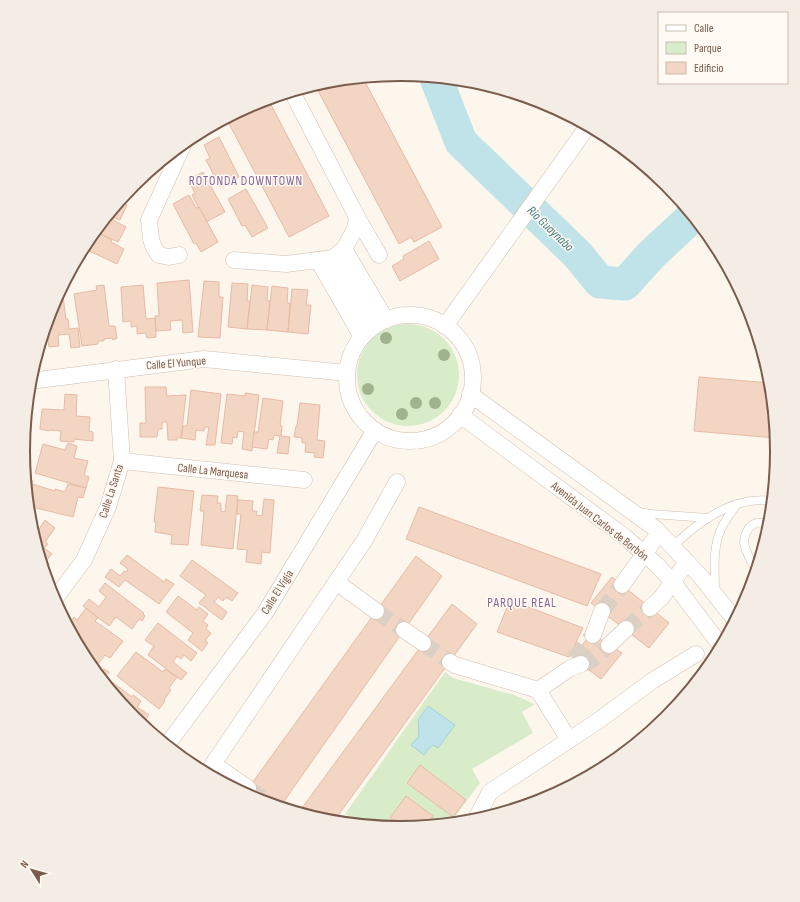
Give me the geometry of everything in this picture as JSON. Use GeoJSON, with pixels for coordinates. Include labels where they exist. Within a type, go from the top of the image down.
{"type":"FeatureCollection","features":[{"type":"Feature","properties":{"kind":"street"},"geometry":{"type":"LineString","coordinates":[[295,97],[357,217],[379,255]]}},
{"type":"Feature","properties":{"kind":"street"},"geometry":{"type":"LineString","coordinates":[[445,326],[585,131]]}},
{"type":"Feature","properties":{"kind":"street"},"geometry":{"type":"LineString","coordinates":[[179,154],[150,220],[151,239],[154,248],[159,255],[169,257],[179,255]]}},
{"type":"Feature","properties":{"kind":"street"},"geometry":{"type":"LineString","coordinates":[[234,260],[286,264],[331,255],[355,229],[357,217]]}},
{"type":"Feature","properties":{"kind":"street"},"geometry":{"type":"LineString","coordinates":[[331,255],[374,328]]}},
{"type":"Feature","properties":{"kind":"street"},"geometry":{"type":"LineString","coordinates":[[331,255],[374,328]]}},
{"type":"Feature","properties":{"kind":"street"},"geometry":{"type":"LineString","coordinates":[[401,316],[420,316],[431,318],[445,326],[458,338],[466,349],[471,362],[472,383],[465,408],[451,425],[442,432],[430,438],[413,441],[394,439],[375,430],[365,422],[354,407],[347,386],[347,373],[352,354],[374,328],[401,316]]}},
{"type":"Feature","properties":{"kind":"street","name":"Calle El Yunque"},"geometry":{"type":"LineString","coordinates":[[37,380],[204,359],[347,373]]}},
{"type":"Feature","properties":{"kind":"street","name":"Calle La Santa"},"geometry":{"type":"LineString","coordinates":[[58,594],[84,560],[108,507],[122,461],[116,369]]}},
{"type":"Feature","properties":{"kind":"street","name":"Avenida Juan Carlos de Borbón"},"geometry":{"type":"LineString","coordinates":[[470,394],[660,533],[715,594],[732,616]]}},
{"type":"Feature","properties":{"kind":"street","name":"Avenida Juan Carlos de Borbón"},"geometry":{"type":"LineString","coordinates":[[460,415],[625,537],[644,553],[672,581],[717,641]]}},
{"type":"Feature","properties":{"kind":"street","name":"Calle El Vigía"},"geometry":{"type":"LineString","coordinates":[[170,741],[265,613],[375,430]]}},
{"type":"Feature","properties":{"kind":"street","name":"Calle La Marquesa"},"geometry":{"type":"LineString","coordinates":[[122,461],[304,480]]}},
{"type":"Feature","properties":{"kind":"street"},"geometry":{"type":"LineString","coordinates":[[248,788],[213,764],[364,541],[397,482]]}},
{"type":"Feature","properties":{"kind":"street"},"geometry":{"type":"LineString","coordinates":[[622,585],[660,533]]}},
{"type":"Feature","properties":{"kind":"street"},"geometry":{"type":"LineString","coordinates":[[650,608],[661,598],[687,562]]}},
{"type":"Feature","properties":{"kind":"street"},"geometry":{"type":"LineString","coordinates":[[336,582],[376,611]]}},
{"type":"Feature","properties":{"kind":"street"},"geometry":{"type":"LineString","coordinates":[[593,635],[602,611]]}},
{"type":"Feature","properties":{"kind":"street"},"geometry":{"type":"LineString","coordinates":[[608,645],[626,629]]}},
{"type":"Feature","properties":{"kind":"street"},"geometry":{"type":"LineString","coordinates":[[404,630],[423,643]]}},
{"type":"Feature","properties":{"kind":"street"},"geometry":{"type":"LineString","coordinates":[[480,812],[490,792],[598,721],[652,681],[696,654]]}},
{"type":"Feature","properties":{"kind":"street"},"geometry":{"type":"LineString","coordinates":[[450,662],[455,665],[538,690],[569,740]]}},
{"type":"Feature","properties":{"kind":"street"},"geometry":{"type":"LineString","coordinates":[[538,690],[575,664]]}},
{"type":"Feature","properties":{"kind":"lane"},"geometry":{"type":"LineString","coordinates":[[673,546],[692,528],[728,507],[746,501],[767,500]]}},
{"type":"Feature","properties":{"kind":"lane"},"geometry":{"type":"LineString","coordinates":[[715,594],[714,560],[717,540],[722,526],[738,504]]}},
{"type":"Feature","properties":{"kind":"lane"},"geometry":{"type":"LineString","coordinates":[[630,510],[651,514],[708,518]]}},
{"type":"Feature","properties":{"kind":"lane"},"geometry":{"type":"LineString","coordinates":[[752,563],[744,546],[744,538],[752,525],[759,522],[763,522]]}},
{"type":"Feature","properties":{"kind":"green space"},"geometry":{"type":"Polygon","coordinates":[[[408,324],[427,328],[444,339],[455,356],[459,375],[455,394],[444,411],[427,422],[408,426],[389,422],[372,411],[361,394],[357,375],[361,356],[372,339],[389,328],[408,324]]]}},
{"type":"Feature","properties":{"kind":"green space"},"geometry":{"type":"Polygon","coordinates":[[[445,672],[453,678],[514,695],[535,704],[522,712],[533,733],[472,769],[480,783],[454,817],[400,821],[352,818],[345,814],[445,672]]]}},
{"type":"Feature","properties":{"kind":"water"},"geometry":{"type":"Polygon","coordinates":[[[428,706],[455,725],[438,748],[432,745],[424,755],[411,745],[419,736],[418,720],[428,706]]]}},
{"type":"Feature","properties":{"kind":"building"},"geometry":{"type":"Polygon","coordinates":[[[366,83],[442,227],[414,242],[411,237],[399,244],[318,91],[366,83]]]}},
{"type":"Feature","properties":{"kind":"building"},"geometry":{"type":"Polygon","coordinates":[[[271,105],[329,216],[289,237],[229,123],[271,105]]]}},
{"type":"Feature","properties":{"kind":"building"},"geometry":{"type":"Polygon","coordinates":[[[219,137],[239,177],[220,187],[206,160],[210,158],[204,145],[219,137]]]}},
{"type":"Feature","properties":{"kind":"building"},"geometry":{"type":"Polygon","coordinates":[[[203,172],[225,212],[206,222],[192,195],[195,193],[188,180],[203,172]]]}},
{"type":"Feature","properties":{"kind":"building"},"geometry":{"type":"Polygon","coordinates":[[[246,189],[268,228],[252,237],[245,225],[242,226],[228,199],[246,189]]]}},
{"type":"Feature","properties":{"kind":"building"},"geometry":{"type":"Polygon","coordinates":[[[189,195],[196,208],[199,207],[218,242],[201,252],[196,243],[194,244],[173,204],[189,195]]]}},
{"type":"Feature","properties":{"kind":"building"},"geometry":{"type":"Polygon","coordinates":[[[125,204],[127,205],[120,220],[113,217],[125,204]]]}},
{"type":"Feature","properties":{"kind":"building"},"geometry":{"type":"Polygon","coordinates":[[[113,218],[113,220],[126,227],[118,242],[100,234],[113,218]]]}},
{"type":"Feature","properties":{"kind":"building"},"geometry":{"type":"Polygon","coordinates":[[[100,234],[124,249],[117,264],[89,251],[100,234]]]}},
{"type":"Feature","properties":{"kind":"building"},"geometry":{"type":"Polygon","coordinates":[[[429,241],[439,259],[400,281],[392,266],[404,259],[403,256],[429,241]]]}},
{"type":"Feature","properties":{"kind":"building"},"geometry":{"type":"Polygon","coordinates":[[[189,280],[193,332],[183,333],[182,320],[170,321],[171,330],[156,331],[155,316],[159,316],[157,283],[189,280]]]}},
{"type":"Feature","properties":{"kind":"building"},"geometry":{"type":"Polygon","coordinates":[[[204,281],[219,282],[219,297],[223,297],[220,338],[198,337],[204,281]]]}},
{"type":"Feature","properties":{"kind":"building"},"geometry":{"type":"Polygon","coordinates":[[[232,283],[248,284],[247,301],[250,301],[247,329],[228,327],[232,283]]]}},
{"type":"Feature","properties":{"kind":"building"},"geometry":{"type":"Polygon","coordinates":[[[104,285],[109,326],[115,326],[117,338],[113,340],[112,338],[104,339],[104,341],[98,341],[98,344],[82,346],[74,294],[97,290],[96,286],[104,285]]]}},
{"type":"Feature","properties":{"kind":"building"},"geometry":{"type":"Polygon","coordinates":[[[143,285],[146,319],[155,318],[156,337],[147,338],[146,333],[137,334],[137,326],[131,327],[131,321],[123,322],[121,287],[143,285]]]}},
{"type":"Feature","properties":{"kind":"building"},"geometry":{"type":"Polygon","coordinates":[[[252,285],[268,287],[267,301],[270,301],[267,330],[247,329],[252,285]]]}},
{"type":"Feature","properties":{"kind":"building"},"geometry":{"type":"Polygon","coordinates":[[[272,286],[288,288],[287,303],[290,303],[288,332],[267,330],[272,286]]]}},
{"type":"Feature","properties":{"kind":"building"},"geometry":{"type":"Polygon","coordinates":[[[292,289],[308,290],[306,305],[311,305],[308,334],[288,332],[292,289]]]}},
{"type":"Feature","properties":{"kind":"building"},"geometry":{"type":"Polygon","coordinates":[[[63,298],[69,329],[78,328],[80,347],[71,348],[69,334],[58,335],[59,346],[49,347],[48,339],[63,298]]]}},
{"type":"Feature","properties":{"kind":"building"},"geometry":{"type":"Polygon","coordinates":[[[699,377],[764,382],[767,403],[769,437],[694,431],[699,377]]]}},
{"type":"Feature","properties":{"kind":"building"},"geometry":{"type":"Polygon","coordinates":[[[145,387],[166,387],[167,396],[186,395],[181,438],[177,438],[177,440],[168,440],[167,422],[162,422],[162,429],[158,429],[157,437],[140,437],[140,423],[146,423],[145,387]]]}},
{"type":"Feature","properties":{"kind":"building"},"geometry":{"type":"Polygon","coordinates":[[[191,390],[221,394],[215,445],[206,445],[209,427],[205,427],[204,431],[196,430],[195,440],[181,438],[183,426],[187,426],[191,390]]]}},
{"type":"Feature","properties":{"kind":"building"},"geometry":{"type":"Polygon","coordinates":[[[245,393],[259,395],[252,451],[242,449],[244,432],[238,431],[237,438],[233,437],[232,444],[221,443],[227,394],[245,396],[245,393]]]}},
{"type":"Feature","properties":{"kind":"building"},"geometry":{"type":"Polygon","coordinates":[[[65,394],[77,395],[76,416],[90,417],[89,431],[93,432],[93,441],[74,439],[74,442],[60,441],[61,431],[40,429],[42,409],[64,410],[65,394]]]}},
{"type":"Feature","properties":{"kind":"building"},"geometry":{"type":"Polygon","coordinates":[[[263,398],[283,401],[280,425],[282,426],[281,436],[290,437],[288,454],[277,453],[280,436],[274,435],[273,440],[269,439],[267,449],[252,447],[254,432],[258,432],[263,398]]]}},
{"type":"Feature","properties":{"kind":"building"},"geometry":{"type":"Polygon","coordinates":[[[300,403],[320,405],[317,440],[325,441],[323,458],[314,457],[315,453],[305,452],[306,443],[302,443],[302,438],[294,437],[300,403]]]}},
{"type":"Feature","properties":{"kind":"building"},"geometry":{"type":"Polygon","coordinates":[[[68,443],[77,446],[74,458],[88,461],[84,475],[89,477],[86,488],[35,473],[43,444],[65,450],[68,443]]]}},
{"type":"Feature","properties":{"kind":"building"},"geometry":{"type":"Polygon","coordinates":[[[31,481],[33,481],[32,484],[55,491],[55,489],[65,492],[68,484],[86,488],[83,498],[78,497],[73,517],[34,508],[31,481]]]}},
{"type":"Feature","properties":{"kind":"building"},"geometry":{"type":"Polygon","coordinates":[[[158,487],[194,491],[188,545],[171,544],[172,535],[155,532],[156,522],[154,522],[158,487]]]}},
{"type":"Feature","properties":{"kind":"building"},"geometry":{"type":"Polygon","coordinates":[[[202,495],[218,496],[217,503],[221,503],[221,511],[225,512],[227,495],[238,496],[233,549],[201,545],[204,511],[200,511],[202,495]]]}},
{"type":"Feature","properties":{"kind":"building"},"geometry":{"type":"Polygon","coordinates":[[[264,499],[274,500],[270,553],[262,552],[261,564],[246,562],[247,550],[237,549],[241,514],[237,514],[238,500],[253,501],[252,511],[257,511],[256,515],[262,516],[264,499]]]}},
{"type":"Feature","properties":{"kind":"building"},"geometry":{"type":"Polygon","coordinates":[[[419,507],[601,574],[587,606],[406,539],[419,507]]]}},
{"type":"Feature","properties":{"kind":"building"},"geometry":{"type":"Polygon","coordinates":[[[45,520],[55,528],[45,542],[48,544],[44,548],[52,554],[47,560],[39,530],[40,529],[45,520]]]}},
{"type":"Feature","properties":{"kind":"building"},"geometry":{"type":"Polygon","coordinates":[[[127,555],[164,582],[166,579],[174,584],[159,604],[125,580],[119,587],[105,577],[111,569],[120,576],[124,571],[126,572],[128,569],[120,563],[127,555]]]}},
{"type":"Feature","properties":{"kind":"building"},"geometry":{"type":"Polygon","coordinates":[[[416,556],[442,576],[284,802],[248,789],[416,556]]]}},
{"type":"Feature","properties":{"kind":"building"},"geometry":{"type":"Polygon","coordinates":[[[192,560],[238,593],[232,601],[226,597],[223,601],[218,597],[214,602],[227,612],[222,620],[199,603],[206,595],[180,576],[192,560]]]}},
{"type":"Feature","properties":{"kind":"building"},"geometry":{"type":"Polygon","coordinates":[[[612,577],[669,623],[649,648],[591,603],[612,577]]]}},
{"type":"Feature","properties":{"kind":"building"},"geometry":{"type":"Polygon","coordinates":[[[105,583],[144,613],[143,614],[145,616],[142,621],[139,619],[132,629],[116,617],[109,626],[83,606],[89,599],[99,607],[106,597],[99,591],[105,583]]]}},
{"type":"Feature","properties":{"kind":"building"},"geometry":{"type":"Polygon","coordinates":[[[178,596],[197,610],[199,607],[208,614],[203,621],[208,625],[206,629],[211,633],[205,641],[208,643],[202,651],[188,640],[193,633],[166,612],[178,596]]]}},
{"type":"Feature","properties":{"kind":"building"},"geometry":{"type":"Polygon","coordinates":[[[510,600],[583,628],[569,657],[497,632],[510,600]]]}},
{"type":"Feature","properties":{"kind":"building"},"geometry":{"type":"Polygon","coordinates":[[[452,604],[477,624],[338,816],[302,807],[452,604]]]}},
{"type":"Feature","properties":{"kind":"building"},"geometry":{"type":"Polygon","coordinates":[[[86,608],[98,618],[95,621],[123,641],[110,658],[105,655],[99,663],[92,657],[71,621],[74,617],[77,620],[86,608]]]}},
{"type":"Feature","properties":{"kind":"building"},"geometry":{"type":"Polygon","coordinates":[[[158,623],[197,653],[191,661],[184,655],[181,659],[177,656],[173,662],[187,673],[181,680],[148,655],[154,646],[145,640],[158,623]]]}},
{"type":"Feature","properties":{"kind":"building"},"geometry":{"type":"Polygon","coordinates":[[[591,633],[622,653],[601,679],[573,658],[591,633]]]}},
{"type":"Feature","properties":{"kind":"building"},"geometry":{"type":"Polygon","coordinates":[[[136,652],[163,672],[165,669],[177,677],[169,688],[171,690],[159,709],[117,676],[136,652]]]}},
{"type":"Feature","properties":{"kind":"building"},"geometry":{"type":"Polygon","coordinates":[[[104,669],[109,672],[106,676],[102,671],[104,669]]]}},
{"type":"Feature","properties":{"kind":"building"},"geometry":{"type":"Polygon","coordinates":[[[112,683],[132,697],[133,695],[141,701],[137,707],[149,715],[145,720],[138,713],[112,683]]]}},
{"type":"Feature","properties":{"kind":"building"},"geometry":{"type":"Polygon","coordinates":[[[420,765],[466,800],[453,817],[407,783],[420,765]]]}},
{"type":"Feature","properties":{"kind":"building"},"geometry":{"type":"Polygon","coordinates":[[[406,796],[433,816],[430,819],[424,820],[394,821],[390,818],[406,796]]]}},
{"type":"Feature","properties":{"kind":"waterway","name":"Río Guaynabo"},"geometry":{"type":"LineString","coordinates":[[438,83],[461,142],[577,254],[600,282],[625,284],[652,254],[689,220]]}},
{"type":"Feature","properties":{"kind":"tunnel"},"geometry":{"type":"LineString","coordinates":[[602,611],[622,585]]}},
{"type":"Feature","properties":{"kind":"tunnel"},"geometry":{"type":"LineString","coordinates":[[626,629],[650,608]]}},
{"type":"Feature","properties":{"kind":"tunnel"},"geometry":{"type":"LineString","coordinates":[[376,611],[404,630]]}},
{"type":"Feature","properties":{"kind":"tunnel"},"geometry":{"type":"LineString","coordinates":[[574,659],[593,635]]}},
{"type":"Feature","properties":{"kind":"tunnel"},"geometry":{"type":"LineString","coordinates":[[423,643],[450,662]]}},
{"type":"Feature","properties":{"kind":"tunnel"},"geometry":{"type":"LineString","coordinates":[[581,664],[591,661],[609,645]]}},
{"type":"Feature","properties":{"kind":"district","name":"ROTONDA DOWNTOWN"},"geometry":{"type":"Point","coordinates":[246,180]}},
{"type":"Feature","properties":{"kind":"district","name":"PARQUE REAL"},"geometry":{"type":"Point","coordinates":[522,602]}}]}
